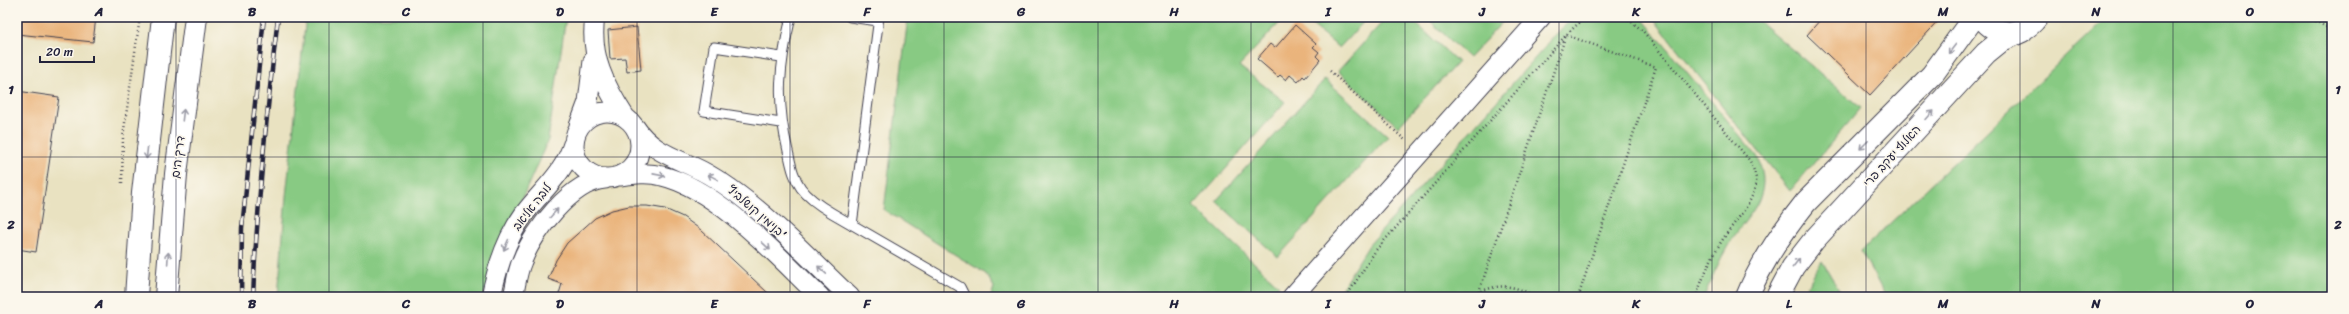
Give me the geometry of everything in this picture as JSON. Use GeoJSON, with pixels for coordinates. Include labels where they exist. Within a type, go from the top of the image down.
{"type":"FeatureCollection","features":[{"type":"Feature","properties":{"kind":"street"},"geometry":{"type":"LineString","coordinates":[[136,297],[142,194],[163,17]]}},
{"type":"Feature","properties":{"kind":"street","name":"דרך הים"},"geometry":{"type":"LineString","coordinates":[[166,297],[176,174],[196,17]]}},
{"type":"Feature","properties":{"kind":"street","name":"בנימין קושלביץ'"},"geometry":{"type":"LineString","coordinates":[[576,136],[586,110],[590,94],[594,48],[594,17]]}},
{"type":"Feature","properties":{"kind":"street"},"geometry":{"type":"LineString","coordinates":[[1292,297],[1541,17]]}},
{"type":"Feature","properties":{"kind":"street"},"geometry":{"type":"LineString","coordinates":[[1747,297],[1764,260],[1806,202],[1932,75],[1974,17]]}},
{"type":"Feature","properties":{"kind":"street"},"geometry":{"type":"LineString","coordinates":[[1982,17],[1990,26],[2000,32],[2011,33],[2030,24]]}},
{"type":"Feature","properties":{"kind":"street","name":"האלוף יעקב פרי"},"geometry":{"type":"LineString","coordinates":[[1777,297],[1793,267],[1814,240],[1986,53],[2002,40],[2030,24]]}},
{"type":"Feature","properties":{"kind":"street","name":"בנימין קושלביץ'"},"geometry":{"type":"LineString","coordinates":[[594,48],[604,81],[642,139],[651,146],[707,173],[741,195],[850,297]]}},
{"type":"Feature","properties":{"kind":"street"},"geometry":{"type":"LineString","coordinates":[[613,112],[630,122],[640,140],[638,155],[632,167],[612,177],[596,177],[584,170],[576,158],[576,136],[587,118],[599,113],[613,112]]}},
{"type":"Feature","properties":{"kind":"street","name":"לובה אליאב"},"geometry":{"type":"LineString","coordinates":[[491,297],[496,271],[512,233],[531,205],[562,170],[576,136]]}},
{"type":"Feature","properties":{"kind":"street","name":"בנימין קושלביץ'"},"geometry":{"type":"LineString","coordinates":[[612,177],[648,174],[664,176],[712,199],[730,212],[820,297]]}},
{"type":"Feature","properties":{"kind":"street","name":"לובה אליאב"},"geometry":{"type":"LineString","coordinates":[[513,297],[522,261],[541,228],[580,188],[594,180],[612,177]]}},
{"type":"Feature","properties":{"kind":"lane"},"geometry":{"type":"LineString","coordinates":[[791,17],[781,57],[781,122],[794,175],[801,188],[813,201],[960,287],[965,297]]}},
{"type":"Feature","properties":{"kind":"lane"},"geometry":{"type":"LineString","coordinates":[[850,17],[879,19],[852,225]]}},
{"type":"Feature","properties":{"kind":"lane"},"geometry":{"type":"LineString","coordinates":[[781,57],[714,47],[704,111],[781,122]]}},
{"type":"Feature","properties":{"kind":"path"},"geometry":{"type":"LineString","coordinates":[[1346,297],[1376,250],[1566,35],[1580,22],[1590,17]]}},
{"type":"Feature","properties":{"kind":"path"},"geometry":{"type":"LineString","coordinates":[[1625,17],[1642,30],[1750,161],[1755,172],[1756,183],[1752,196],[1722,240],[1706,271],[1696,297]]}},
{"type":"Feature","properties":{"kind":"path"},"geometry":{"type":"LineString","coordinates":[[2308,17],[2332,30]]}},
{"type":"Feature","properties":{"kind":"path"},"geometry":{"type":"LineString","coordinates":[[1479,292],[1566,35]]}},
{"type":"Feature","properties":{"kind":"path"},"geometry":{"type":"LineString","coordinates":[[1566,35],[1656,67],[1578,297]]}},
{"type":"Feature","properties":{"kind":"path"},"geometry":{"type":"LineString","coordinates":[[1330,71],[1419,154]]}},
{"type":"Feature","properties":{"kind":"path"},"geometry":{"type":"LineString","coordinates":[[1471,297],[1488,288],[1506,286],[1524,290],[1535,297]]}},
{"type":"Feature","properties":{"kind":"path"},"geometry":{"type":"LineString","coordinates":[[1521,297],[1524,290]]}},
{"type":"Feature","properties":{"kind":"path"},"geometry":{"type":"LineString","coordinates":[[1580,293],[1584,297]]}},
{"type":"Feature","properties":{"kind":"green space"},"geometry":{"type":"Polygon","coordinates":[[[306,17],[566,17],[548,140],[506,235],[483,297],[278,297],[286,196],[306,17]]]}},
{"type":"Feature","properties":{"kind":"green space"},"geometry":{"type":"Polygon","coordinates":[[[908,17],[1285,17],[1239,66],[1285,102],[1193,206],[1279,286],[1268,297],[991,297],[994,287],[986,274],[884,210],[908,17]]]}},
{"type":"Feature","properties":{"kind":"green space"},"geometry":{"type":"Polygon","coordinates":[[[1303,17],[1368,17],[1339,48],[1303,17]]]}},
{"type":"Feature","properties":{"kind":"green space"},"geometry":{"type":"Polygon","coordinates":[[[1387,17],[1409,17],[1458,62],[1398,127],[1338,71],[1387,17]]]}},
{"type":"Feature","properties":{"kind":"green space"},"geometry":{"type":"Polygon","coordinates":[[[1426,17],[1507,17],[1469,58],[1426,17]]]}},
{"type":"Feature","properties":{"kind":"green space"},"geometry":{"type":"Polygon","coordinates":[[[1574,17],[1641,17],[1757,156],[1762,170],[1763,183],[1761,193],[1751,213],[1725,250],[1704,297],[1336,297],[1369,245],[1560,30],[1574,17]]]}},
{"type":"Feature","properties":{"kind":"green space"},"geometry":{"type":"Polygon","coordinates":[[[1652,17],[1754,17],[1861,108],[1790,191],[1652,17]]]}},
{"type":"Feature","properties":{"kind":"green space"},"geometry":{"type":"Polygon","coordinates":[[[2107,17],[2332,17],[2332,297],[1886,297],[1861,251],[2107,17]]]}},
{"type":"Feature","properties":{"kind":"green space"},"geometry":{"type":"Polygon","coordinates":[[[1325,79],[1388,136],[1278,257],[1216,201],[1325,79]]]}},
{"type":"Feature","properties":{"kind":"green space"},"geometry":{"type":"Polygon","coordinates":[[[1822,261],[1843,297],[1801,297],[1822,261]]]}},
{"type":"Feature","properties":{"kind":"building"},"geometry":{"type":"Polygon","coordinates":[[[17,17],[96,17],[93,42],[17,34],[17,17]]]}},
{"type":"Feature","properties":{"kind":"building"},"geometry":{"type":"Polygon","coordinates":[[[1817,17],[1942,17],[1870,95],[1807,35],[1820,20],[1817,17]]]}},
{"type":"Feature","properties":{"kind":"building"},"geometry":{"type":"Polygon","coordinates":[[[1295,25],[1316,44],[1313,47],[1319,52],[1316,56],[1320,60],[1305,78],[1303,76],[1298,82],[1290,75],[1286,80],[1280,75],[1278,77],[1257,59],[1270,44],[1275,48],[1295,25]]]}},
{"type":"Feature","properties":{"kind":"building"},"geometry":{"type":"Polygon","coordinates":[[[637,27],[641,70],[627,72],[625,58],[610,59],[608,30],[637,27]]]}},
{"type":"Feature","properties":{"kind":"building"},"geometry":{"type":"Polygon","coordinates":[[[17,91],[59,97],[36,252],[17,249],[17,91]]]}},
{"type":"Feature","properties":{"kind":"building"},"geometry":{"type":"Polygon","coordinates":[[[629,206],[647,206],[665,209],[683,217],[701,230],[768,293],[767,297],[558,297],[562,284],[548,279],[556,260],[567,243],[595,218],[612,210],[629,206]]]}},
{"type":"Feature","properties":{"kind":"building"},"geometry":{"type":"Polygon","coordinates":[[[17,295],[34,295],[34,297],[17,297],[17,295]]]}},
{"type":"Feature","properties":{"kind":"railway"},"geometry":{"type":"LineString","coordinates":[[241,297],[242,228],[264,17]]}},
{"type":"Feature","properties":{"kind":"railway"},"geometry":{"type":"LineString","coordinates":[[253,297],[263,157],[278,17]]}}]}
